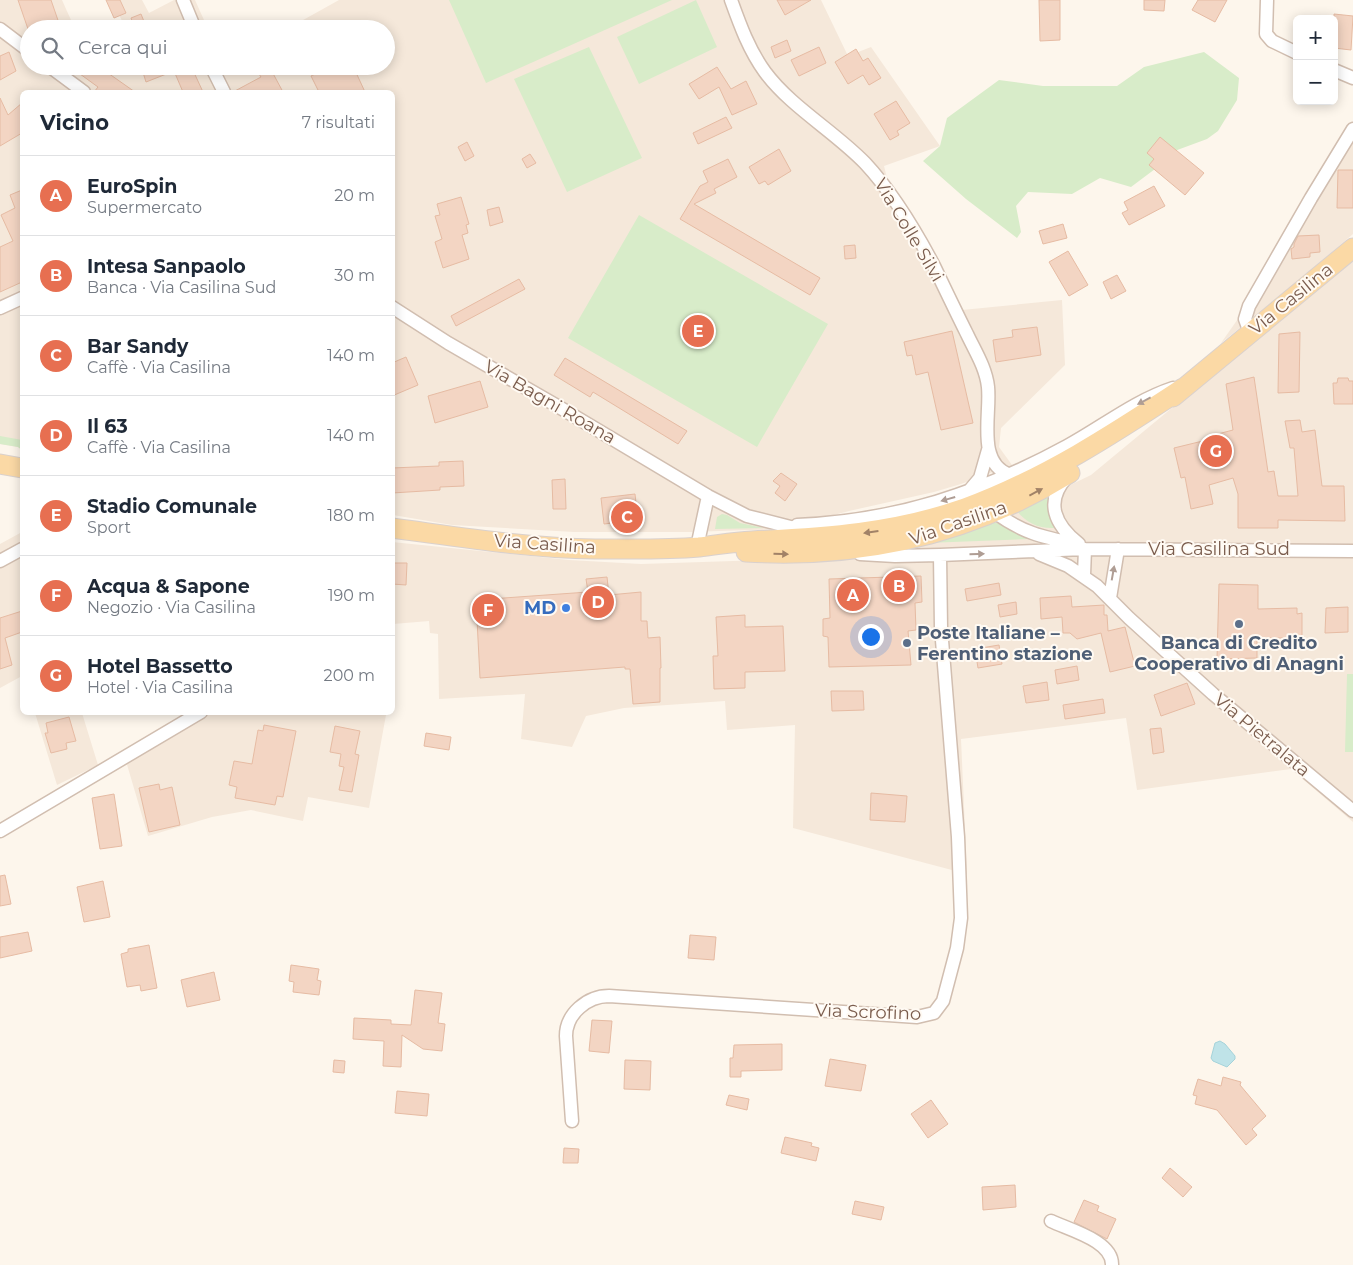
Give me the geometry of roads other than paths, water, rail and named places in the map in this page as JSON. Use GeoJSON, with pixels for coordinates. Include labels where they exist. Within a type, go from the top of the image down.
{"type":"FeatureCollection","features":[{"type":"Feature","properties":{"kind":"main road","name":"Via Casilina"},"geometry":{"type":"LineString","coordinates":[[395,528],[530,546],[596,549],[697,547],[781,554],[841,551],[920,538],[994,512],[1038,492],[1076,469],[1134,429],[1353,248]]}},
{"type":"Feature","properties":{"kind":"main road","name":"Via Casilina"},"geometry":{"type":"LineString","coordinates":[[697,547],[735,542],[826,537],[876,531],[910,524],[966,507],[1051,470],[1097,444],[1186,386]]}},
{"type":"Feature","properties":{"kind":"main road"},"geometry":{"type":"LineString","coordinates":[[0,464],[20,468]]}},
{"type":"Feature","properties":{"kind":"street"},"geometry":{"type":"LineString","coordinates":[[183,0],[191,20]]}},
{"type":"Feature","properties":{"kind":"street","name":"Via Colle Silvi"},"geometry":{"type":"LineString","coordinates":[[731,0],[748,45],[764,71],[782,91],[836,136],[871,169],[918,237],[984,370],[988,390],[988,447]]}},
{"type":"Feature","properties":{"kind":"street"},"geometry":{"type":"LineString","coordinates":[[1267,0],[1266,34],[1272,41],[1293,51]]}},
{"type":"Feature","properties":{"kind":"street"},"geometry":{"type":"LineString","coordinates":[[0,29],[20,44]]}},
{"type":"Feature","properties":{"kind":"street"},"geometry":{"type":"LineString","coordinates":[[1338,72],[1353,78]]}},
{"type":"Feature","properties":{"kind":"street"},"geometry":{"type":"LineString","coordinates":[[61,75],[81,90]]}},
{"type":"Feature","properties":{"kind":"street"},"geometry":{"type":"LineString","coordinates":[[216,75],[223,90]]}},
{"type":"Feature","properties":{"kind":"street"},"geometry":{"type":"LineString","coordinates":[[1250,333],[1245,319],[1250,306],[1311,198],[1353,129]]}},
{"type":"Feature","properties":{"kind":"street"},"geometry":{"type":"LineString","coordinates":[[0,308],[20,299]]}},
{"type":"Feature","properties":{"kind":"street","name":"Via Bagni Roana"},"geometry":{"type":"LineString","coordinates":[[395,309],[448,344],[559,407],[708,496],[747,516],[785,525]]}},
{"type":"Feature","properties":{"kind":"street"},"geometry":{"type":"LineString","coordinates":[[785,525],[872,518],[920,507],[967,493],[1010,475],[1068,445],[1155,395],[1186,386]]}},
{"type":"Feature","properties":{"kind":"street"},"geometry":{"type":"LineString","coordinates":[[988,447],[995,466],[1010,475]]}},
{"type":"Feature","properties":{"kind":"street"},"geometry":{"type":"LineString","coordinates":[[967,493],[980,478],[988,447]]}},
{"type":"Feature","properties":{"kind":"street"},"geometry":{"type":"LineString","coordinates":[[1076,469],[1059,487],[1054,507],[1060,526],[1068,536],[1082,547],[1084,575]]}},
{"type":"Feature","properties":{"kind":"street"},"geometry":{"type":"LineString","coordinates":[[697,547],[708,496]]}},
{"type":"Feature","properties":{"kind":"street"},"geometry":{"type":"LineString","coordinates":[[910,524],[994,512],[1011,525],[1028,533],[1082,547]]}},
{"type":"Feature","properties":{"kind":"street"},"geometry":{"type":"LineString","coordinates":[[785,525],[826,537]]}},
{"type":"Feature","properties":{"kind":"street","name":"Via Casilina Sud"},"geometry":{"type":"LineString","coordinates":[[841,551],[885,556],[1031,551],[1082,547],[1353,551]]}},
{"type":"Feature","properties":{"kind":"street"},"geometry":{"type":"LineString","coordinates":[[1110,598],[1118,549]]}},
{"type":"Feature","properties":{"kind":"street"},"geometry":{"type":"LineString","coordinates":[[0,561],[20,550]]}},
{"type":"Feature","properties":{"kind":"street","name":"Via Pietralata"},"geometry":{"type":"LineString","coordinates":[[1031,551],[1053,558],[1084,575],[1213,694],[1353,811]]}},
{"type":"Feature","properties":{"kind":"street","name":"Via Scrofino"},"geometry":{"type":"LineString","coordinates":[[572,1122],[566,1036],[568,1026],[572,1015],[579,1008],[598,997],[609,996],[917,1017],[930,1015],[941,1005],[957,948],[961,901],[958,837],[941,628],[940,555]]}},
{"type":"Feature","properties":{"kind":"street"},"geometry":{"type":"LineString","coordinates":[[0,831],[196,715]]}},
{"type":"Feature","properties":{"kind":"street"},"geometry":{"type":"LineString","coordinates":[[1051,1221],[1103,1245],[1110,1254],[1112,1265]]}},
{"type":"Feature","properties":{"kind":"water"},"geometry":{"type":"Polygon","coordinates":[[[1220,1041],[1235,1056],[1235,1059],[1227,1067],[1213,1061],[1211,1058],[1215,1043],[1220,1041]]]}},
{"type":"Feature","properties":{"kind":"place","name":"Stadio Comunale"},"geometry":{"type":"Point","coordinates":[698,331]}},
{"type":"Feature","properties":{"kind":"place","name":"Hotel Bassetto"},"geometry":{"type":"Point","coordinates":[1216,451]}},
{"type":"Feature","properties":{"kind":"place","name":"Bar Sandy"},"geometry":{"type":"Point","coordinates":[627,517]}},
{"type":"Feature","properties":{"kind":"place","name":"Intesa Sanpaolo"},"geometry":{"type":"Point","coordinates":[899,586]}},
{"type":"Feature","properties":{"kind":"place","name":"EuroSpin"},"geometry":{"type":"Point","coordinates":[853,595]}},
{"type":"Feature","properties":{"kind":"place","name":"Il 63"},"geometry":{"type":"Point","coordinates":[598,602]}},
{"type":"Feature","properties":{"kind":"place","name":"MD"},"geometry":{"type":"Point","coordinates":[566,608]}},
{"type":"Feature","properties":{"kind":"place","name":"Acqua & Sapone"},"geometry":{"type":"Point","coordinates":[488,610]}},
{"type":"Feature","properties":{"kind":"place","name":"Banca di Credito Cooperativo di Anagni"},"geometry":{"type":"Point","coordinates":[1239,624]}},
{"type":"Feature","properties":{"kind":"place","name":"Poste Italiane – Ferentino stazione"},"geometry":{"type":"Point","coordinates":[907,643]}}]}
